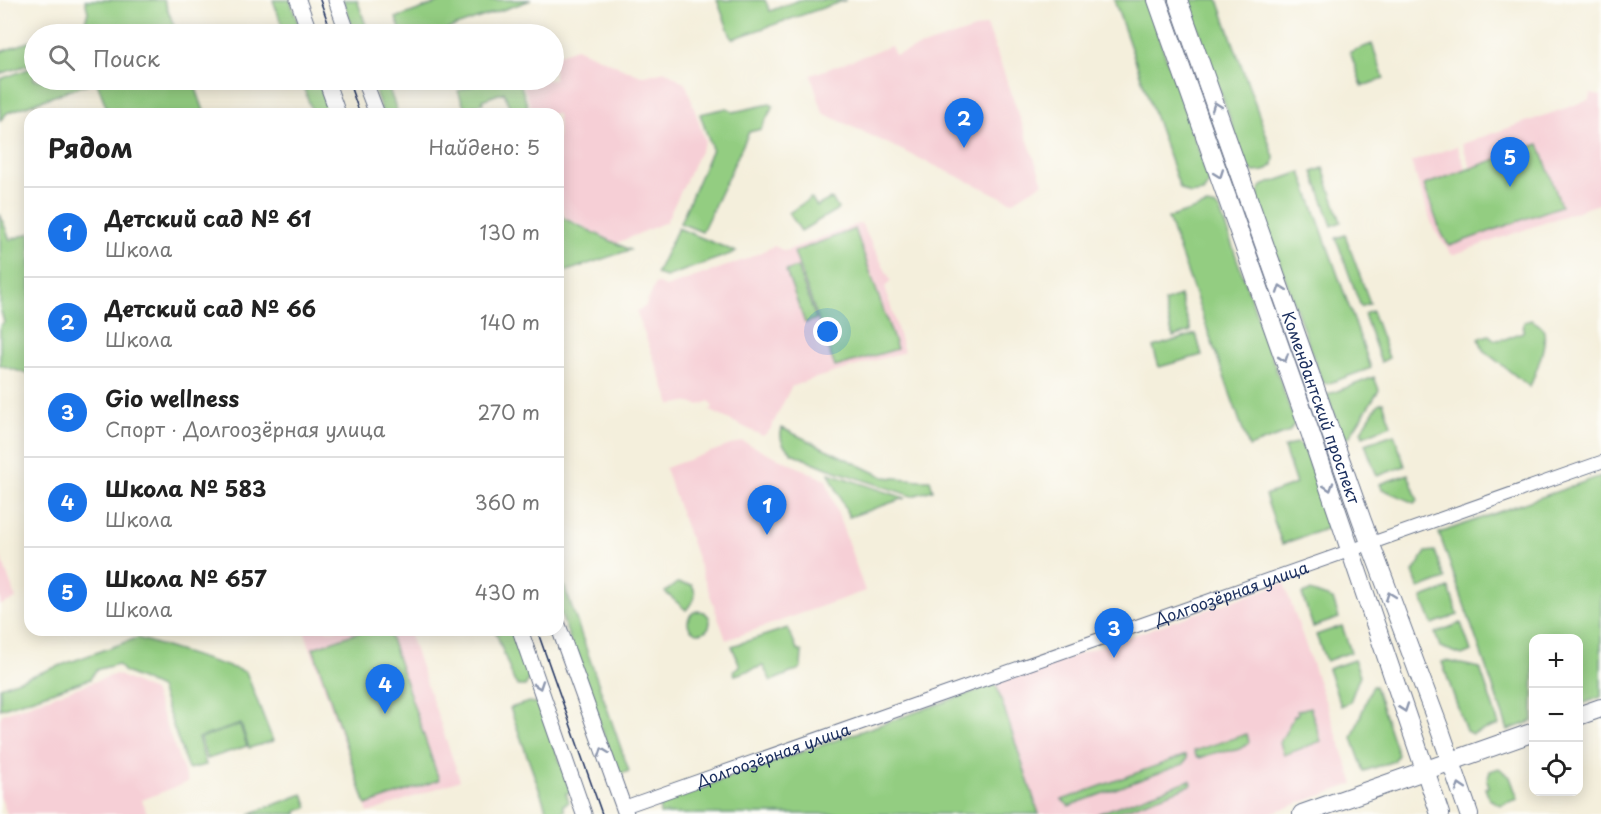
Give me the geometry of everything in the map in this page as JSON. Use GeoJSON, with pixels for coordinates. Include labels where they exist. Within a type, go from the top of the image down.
{"type":"FeatureCollection","features":[{"type":"Feature","properties":{"kind":"main road","name":"Комендантский проспект"},"geometry":{"type":"LineString","coordinates":[[1157,0],[1310,432],[1440,814]]}},
{"type":"Feature","properties":{"kind":"main road","name":"Комендантский проспект"},"geometry":{"type":"LineString","coordinates":[[1178,0],[1468,814]]}},
{"type":"Feature","properties":{"kind":"main road"},"geometry":{"type":"LineString","coordinates":[[1583,714],[1601,708]]}},
{"type":"Feature","properties":{"kind":"main road"},"geometry":{"type":"LineString","coordinates":[[1302,814],[1529,733]]}},
{"type":"Feature","properties":{"kind":"street"},"geometry":{"type":"LineString","coordinates":[[298,0],[306,24]]}},
{"type":"Feature","properties":{"kind":"street"},"geometry":{"type":"LineString","coordinates":[[336,0],[344,24]]}},
{"type":"Feature","properties":{"kind":"street"},"geometry":{"type":"LineString","coordinates":[[330,90],[336,108]]}},
{"type":"Feature","properties":{"kind":"street"},"geometry":{"type":"LineString","coordinates":[[368,90],[375,108]]}},
{"type":"Feature","properties":{"kind":"street","name":"Долгоозёрная улица"},"geometry":{"type":"LineString","coordinates":[[625,811],[1601,462]]}},
{"type":"Feature","properties":{"kind":"street"},"geometry":{"type":"LineString","coordinates":[[522,636],[584,814]]}},
{"type":"Feature","properties":{"kind":"street"},"geometry":{"type":"LineString","coordinates":[[562,636],[625,811]]}},
{"type":"Feature","properties":{"kind":"shaded area"},"geometry":{"type":"Polygon","coordinates":[[[987,25],[1043,183],[1012,202],[823,113],[811,75],[891,46],[895,55],[987,25]]]}},
{"type":"Feature","properties":{"kind":"shaded area"},"geometry":{"type":"Polygon","coordinates":[[[576,48],[641,76],[666,71],[686,84],[705,141],[666,222],[617,243],[565,217],[564,108],[531,108],[525,90],[564,90],[564,52],[576,48]]]}},
{"type":"Feature","properties":{"kind":"shaded area"},"geometry":{"type":"Polygon","coordinates":[[[1591,94],[1600,96],[1601,94],[1601,203],[1452,255],[1434,230],[1411,162],[1457,146],[1466,170],[1471,168],[1462,144],[1589,100],[1591,94]]]}},
{"type":"Feature","properties":{"kind":"shaded area"},"geometry":{"type":"Polygon","coordinates":[[[861,223],[891,281],[885,287],[904,352],[791,387],[770,430],[763,436],[709,410],[713,408],[710,401],[699,405],[685,402],[671,405],[636,311],[645,307],[656,283],[666,287],[744,260],[774,246],[785,251],[861,223]]]}},
{"type":"Feature","properties":{"kind":"shaded area"},"geometry":{"type":"Polygon","coordinates":[[[742,441],[826,480],[865,591],[726,640],[665,468],[742,441]]]}},
{"type":"Feature","properties":{"kind":"shaded area"},"geometry":{"type":"Polygon","coordinates":[[[0,554],[16,599],[0,605],[0,554]]]}},
{"type":"Feature","properties":{"kind":"shaded area"},"geometry":{"type":"Polygon","coordinates":[[[1284,583],[1354,784],[1268,814],[1039,814],[994,683],[1284,583]]]}},
{"type":"Feature","properties":{"kind":"shaded area"},"geometry":{"type":"Polygon","coordinates":[[[306,636],[410,636],[460,780],[368,813],[306,636]]]}},
{"type":"Feature","properties":{"kind":"shaded area"},"geometry":{"type":"Polygon","coordinates":[[[116,674],[153,691],[188,782],[142,800],[147,814],[7,814],[0,796],[0,719],[2,714],[116,674]]]}},
{"type":"Feature","properties":{"kind":"green space"},"geometry":{"type":"Polygon","coordinates":[[[85,0],[164,0],[173,24],[84,24],[88,12],[85,0]]]}},
{"type":"Feature","properties":{"kind":"green space"},"geometry":{"type":"Polygon","coordinates":[[[273,0],[290,0],[298,24],[281,24],[273,0]]]}},
{"type":"Feature","properties":{"kind":"green space"},"geometry":{"type":"Polygon","coordinates":[[[343,0],[357,0],[365,24],[351,24],[343,0]]]}},
{"type":"Feature","properties":{"kind":"green space"},"geometry":{"type":"Polygon","coordinates":[[[446,0],[531,0],[462,24],[398,24],[396,18],[446,0]]]}},
{"type":"Feature","properties":{"kind":"green space"},"geometry":{"type":"Polygon","coordinates":[[[717,0],[765,0],[770,11],[799,0],[846,0],[732,39],[717,0]]]}},
{"type":"Feature","properties":{"kind":"green space"},"geometry":{"type":"Polygon","coordinates":[[[1114,0],[1146,0],[1208,177],[1209,183],[1203,192],[1190,194],[1180,188],[1114,0]]]}},
{"type":"Feature","properties":{"kind":"green space"},"geometry":{"type":"Polygon","coordinates":[[[1188,0],[1218,0],[1274,157],[1273,165],[1265,171],[1254,172],[1247,167],[1188,0]]]}},
{"type":"Feature","properties":{"kind":"green space"},"geometry":{"type":"Polygon","coordinates":[[[24,44],[24,66],[0,74],[0,52],[24,44]]]}},
{"type":"Feature","properties":{"kind":"green space"},"geometry":{"type":"Polygon","coordinates":[[[1372,44],[1384,79],[1362,86],[1350,52],[1372,44]]]}},
{"type":"Feature","properties":{"kind":"green space"},"geometry":{"type":"Polygon","coordinates":[[[24,71],[24,90],[70,90],[7,113],[0,121],[0,79],[24,71]]]}},
{"type":"Feature","properties":{"kind":"green space"},"geometry":{"type":"Polygon","coordinates":[[[100,90],[197,90],[203,108],[107,108],[100,90]]]}},
{"type":"Feature","properties":{"kind":"green space"},"geometry":{"type":"Polygon","coordinates":[[[305,90],[322,90],[329,108],[311,108],[305,90]]]}},
{"type":"Feature","properties":{"kind":"green space"},"geometry":{"type":"Polygon","coordinates":[[[375,90],[390,90],[396,108],[381,108],[375,90]]]}},
{"type":"Feature","properties":{"kind":"green space"},"geometry":{"type":"Polygon","coordinates":[[[522,90],[528,108],[510,108],[504,92],[482,100],[483,103],[465,108],[458,91],[522,90]]]}},
{"type":"Feature","properties":{"kind":"green space"},"geometry":{"type":"Polygon","coordinates":[[[770,104],[773,106],[761,129],[749,132],[702,232],[680,223],[712,149],[700,114],[727,108],[733,112],[770,104]]]}},
{"type":"Feature","properties":{"kind":"green space"},"geometry":{"type":"Polygon","coordinates":[[[1539,144],[1561,206],[1449,246],[1440,230],[1424,185],[1539,144]]]}},
{"type":"Feature","properties":{"kind":"green space"},"geometry":{"type":"Polygon","coordinates":[[[1323,168],[1341,222],[1332,226],[1313,172],[1323,168]]]}},
{"type":"Feature","properties":{"kind":"green space"},"geometry":{"type":"Polygon","coordinates":[[[1301,172],[1371,368],[1327,384],[1322,382],[1257,199],[1260,188],[1264,185],[1301,172]]]}},
{"type":"Feature","properties":{"kind":"green space"},"geometry":{"type":"Polygon","coordinates":[[[811,198],[817,206],[830,199],[833,200],[838,209],[801,231],[789,213],[811,198]]]}},
{"type":"Feature","properties":{"kind":"green space"},"geometry":{"type":"Polygon","coordinates":[[[1207,205],[1216,207],[1220,211],[1294,420],[1289,432],[1249,447],[1168,218],[1207,205]]]}},
{"type":"Feature","properties":{"kind":"green space"},"geometry":{"type":"Polygon","coordinates":[[[0,214],[10,240],[24,235],[24,373],[0,365],[0,326],[4,322],[0,308],[0,214]]]}},
{"type":"Feature","properties":{"kind":"green space"},"geometry":{"type":"Polygon","coordinates":[[[564,218],[630,250],[564,272],[564,218]]]}},
{"type":"Feature","properties":{"kind":"green space"},"geometry":{"type":"Polygon","coordinates":[[[678,228],[736,252],[666,277],[656,274],[678,228]]]}},
{"type":"Feature","properties":{"kind":"green space"},"geometry":{"type":"Polygon","coordinates":[[[855,229],[897,349],[835,367],[794,252],[855,229]]]}},
{"type":"Feature","properties":{"kind":"green space"},"geometry":{"type":"Polygon","coordinates":[[[1345,235],[1370,303],[1361,307],[1336,238],[1345,235]]]}},
{"type":"Feature","properties":{"kind":"green space"},"geometry":{"type":"Polygon","coordinates":[[[797,267],[816,319],[805,323],[786,271],[797,267]]]}},
{"type":"Feature","properties":{"kind":"green space"},"geometry":{"type":"Polygon","coordinates":[[[1180,296],[1191,331],[1173,337],[1164,302],[1180,296]]]}},
{"type":"Feature","properties":{"kind":"green space"},"geometry":{"type":"Polygon","coordinates":[[[1372,311],[1389,358],[1381,362],[1364,314],[1372,311]]]}},
{"type":"Feature","properties":{"kind":"green space"},"geometry":{"type":"Polygon","coordinates":[[[1531,320],[1543,329],[1544,341],[1541,358],[1530,387],[1483,350],[1479,338],[1489,335],[1495,340],[1505,339],[1523,332],[1524,322],[1531,320]]]}},
{"type":"Feature","properties":{"kind":"green space"},"geometry":{"type":"Polygon","coordinates":[[[1196,334],[1202,355],[1159,367],[1153,347],[1196,334]]]}},
{"type":"Feature","properties":{"kind":"green space"},"geometry":{"type":"Polygon","coordinates":[[[1374,377],[1379,390],[1349,437],[1343,439],[1327,395],[1374,377]]]}},
{"type":"Feature","properties":{"kind":"green space"},"geometry":{"type":"Polygon","coordinates":[[[1383,402],[1391,425],[1363,436],[1361,431],[1378,404],[1383,402]]]}},
{"type":"Feature","properties":{"kind":"green space"},"geometry":{"type":"Polygon","coordinates":[[[782,428],[884,477],[930,480],[933,490],[912,496],[827,468],[791,453],[782,441],[782,428]]]}},
{"type":"Feature","properties":{"kind":"green space"},"geometry":{"type":"Polygon","coordinates":[[[1394,434],[1405,466],[1377,476],[1365,444],[1394,434]]]}},
{"type":"Feature","properties":{"kind":"green space"},"geometry":{"type":"Polygon","coordinates":[[[1295,443],[1304,448],[1331,527],[1282,544],[1265,495],[1296,484],[1284,448],[1295,443]]]}},
{"type":"Feature","properties":{"kind":"green space"},"geometry":{"type":"Polygon","coordinates":[[[829,473],[905,498],[849,517],[829,473]]]}},
{"type":"Feature","properties":{"kind":"green space"},"geometry":{"type":"Polygon","coordinates":[[[1408,474],[1418,501],[1414,503],[1382,489],[1380,484],[1408,474]]]}},
{"type":"Feature","properties":{"kind":"green space"},"geometry":{"type":"Polygon","coordinates":[[[1601,476],[1601,697],[1583,704],[1583,634],[1529,634],[1529,722],[1508,730],[1439,533],[1601,476]]]}},
{"type":"Feature","properties":{"kind":"green space"},"geometry":{"type":"Polygon","coordinates":[[[1435,551],[1445,579],[1419,589],[1413,572],[1426,552],[1435,551]]]}},
{"type":"Feature","properties":{"kind":"green space"},"geometry":{"type":"Polygon","coordinates":[[[677,583],[692,585],[695,592],[686,610],[665,592],[677,583]]]}},
{"type":"Feature","properties":{"kind":"green space"},"geometry":{"type":"Polygon","coordinates":[[[564,585],[629,771],[618,775],[564,623],[564,585]]]}},
{"type":"Feature","properties":{"kind":"green space"},"geometry":{"type":"Polygon","coordinates":[[[1449,588],[1458,615],[1432,624],[1422,598],[1449,588]]]}},
{"type":"Feature","properties":{"kind":"green space"},"geometry":{"type":"Polygon","coordinates":[[[1310,591],[1333,599],[1339,618],[1313,627],[1302,594],[1310,591]]]}},
{"type":"Feature","properties":{"kind":"green space"},"geometry":{"type":"Polygon","coordinates":[[[695,611],[703,611],[710,618],[710,626],[703,633],[695,633],[688,626],[688,618],[695,611]]]}},
{"type":"Feature","properties":{"kind":"green space"},"geometry":{"type":"Polygon","coordinates":[[[1461,623],[1471,651],[1462,655],[1440,647],[1435,633],[1461,623]]]}},
{"type":"Feature","properties":{"kind":"green space"},"geometry":{"type":"Polygon","coordinates":[[[1342,626],[1351,652],[1326,661],[1316,635],[1342,626]]]}},
{"type":"Feature","properties":{"kind":"green space"},"geometry":{"type":"Polygon","coordinates":[[[788,628],[797,649],[802,652],[801,667],[798,670],[771,681],[763,666],[735,675],[733,671],[740,666],[732,646],[788,628]]]}},
{"type":"Feature","properties":{"kind":"green space"},"geometry":{"type":"Polygon","coordinates":[[[348,636],[390,636],[439,780],[366,805],[313,648],[348,636]]]}},
{"type":"Feature","properties":{"kind":"green space"},"geometry":{"type":"Polygon","coordinates":[[[497,636],[515,636],[530,678],[525,686],[518,686],[497,636]]]}},
{"type":"Feature","properties":{"kind":"green space"},"geometry":{"type":"Polygon","coordinates":[[[137,638],[246,672],[273,741],[249,748],[241,724],[198,738],[206,765],[188,769],[160,688],[123,671],[118,664],[96,670],[90,679],[0,709],[0,687],[137,638]]]}},
{"type":"Feature","properties":{"kind":"green space"},"geometry":{"type":"Polygon","coordinates":[[[1354,660],[1360,675],[1350,702],[1341,706],[1328,669],[1354,660]]]}},
{"type":"Feature","properties":{"kind":"green space"},"geometry":{"type":"Polygon","coordinates":[[[1442,662],[1480,668],[1499,725],[1472,734],[1466,731],[1442,662]]]}},
{"type":"Feature","properties":{"kind":"green space"},"geometry":{"type":"Polygon","coordinates":[[[996,684],[1039,814],[660,814],[659,802],[996,684]]]}},
{"type":"Feature","properties":{"kind":"green space"},"geometry":{"type":"Polygon","coordinates":[[[1372,686],[1375,686],[1398,755],[1394,761],[1364,771],[1352,738],[1372,686]]]}},
{"type":"Feature","properties":{"kind":"green space"},"geometry":{"type":"Polygon","coordinates":[[[529,702],[538,704],[541,708],[571,792],[566,793],[569,802],[563,805],[565,811],[548,814],[510,708],[529,702]]]}},
{"type":"Feature","properties":{"kind":"green space"},"geometry":{"type":"Polygon","coordinates":[[[1310,707],[1321,741],[1284,755],[1280,743],[1294,716],[1298,714],[1297,711],[1310,707]]]}},
{"type":"Feature","properties":{"kind":"green space"},"geometry":{"type":"Polygon","coordinates":[[[240,725],[247,746],[207,759],[200,738],[240,725]]]}},
{"type":"Feature","properties":{"kind":"green space"},"geometry":{"type":"Polygon","coordinates":[[[1247,734],[1249,742],[1240,749],[1200,758],[1194,751],[1247,734]]]}},
{"type":"Feature","properties":{"kind":"green space"},"geometry":{"type":"Polygon","coordinates":[[[1186,755],[1187,759],[1184,764],[1069,806],[1062,800],[1186,755]]]}},
{"type":"Feature","properties":{"kind":"green space"},"geometry":{"type":"Polygon","coordinates":[[[1499,768],[1510,777],[1518,799],[1500,805],[1489,799],[1485,788],[1489,787],[1487,780],[1490,771],[1499,768]]]}},
{"type":"Feature","properties":{"kind":"green space"},"geometry":{"type":"Polygon","coordinates":[[[1190,780],[1191,785],[1112,814],[1097,814],[1190,780]]]}},
{"type":"Feature","properties":{"kind":"green space"},"geometry":{"type":"Polygon","coordinates":[[[303,794],[308,807],[297,811],[297,814],[249,814],[303,794]]]}},
{"type":"Feature","properties":{"kind":"tram line"},"geometry":{"type":"LineString","coordinates":[[320,0],[328,24]]}},
{"type":"Feature","properties":{"kind":"tram line"},"geometry":{"type":"LineString","coordinates":[[352,90],[358,108]]}},
{"type":"Feature","properties":{"kind":"tram line"},"geometry":{"type":"LineString","coordinates":[[539,636],[602,814]]}},
{"type":"Feature","properties":{"kind":"place","name":"Детский сад № 66"},"geometry":{"type":"Point","coordinates":[964,148]}},
{"type":"Feature","properties":{"kind":"place","name":"Школа № 657"},"geometry":{"type":"Point","coordinates":[1510,187]}},
{"type":"Feature","properties":{"kind":"place","name":"Детский сад № 61"},"geometry":{"type":"Point","coordinates":[767,535]}},
{"type":"Feature","properties":{"kind":"place","name":"Gio wellness"},"geometry":{"type":"Point","coordinates":[1114,658]}},
{"type":"Feature","properties":{"kind":"place","name":"Школа № 583"},"geometry":{"type":"Point","coordinates":[385,714]}}]}
